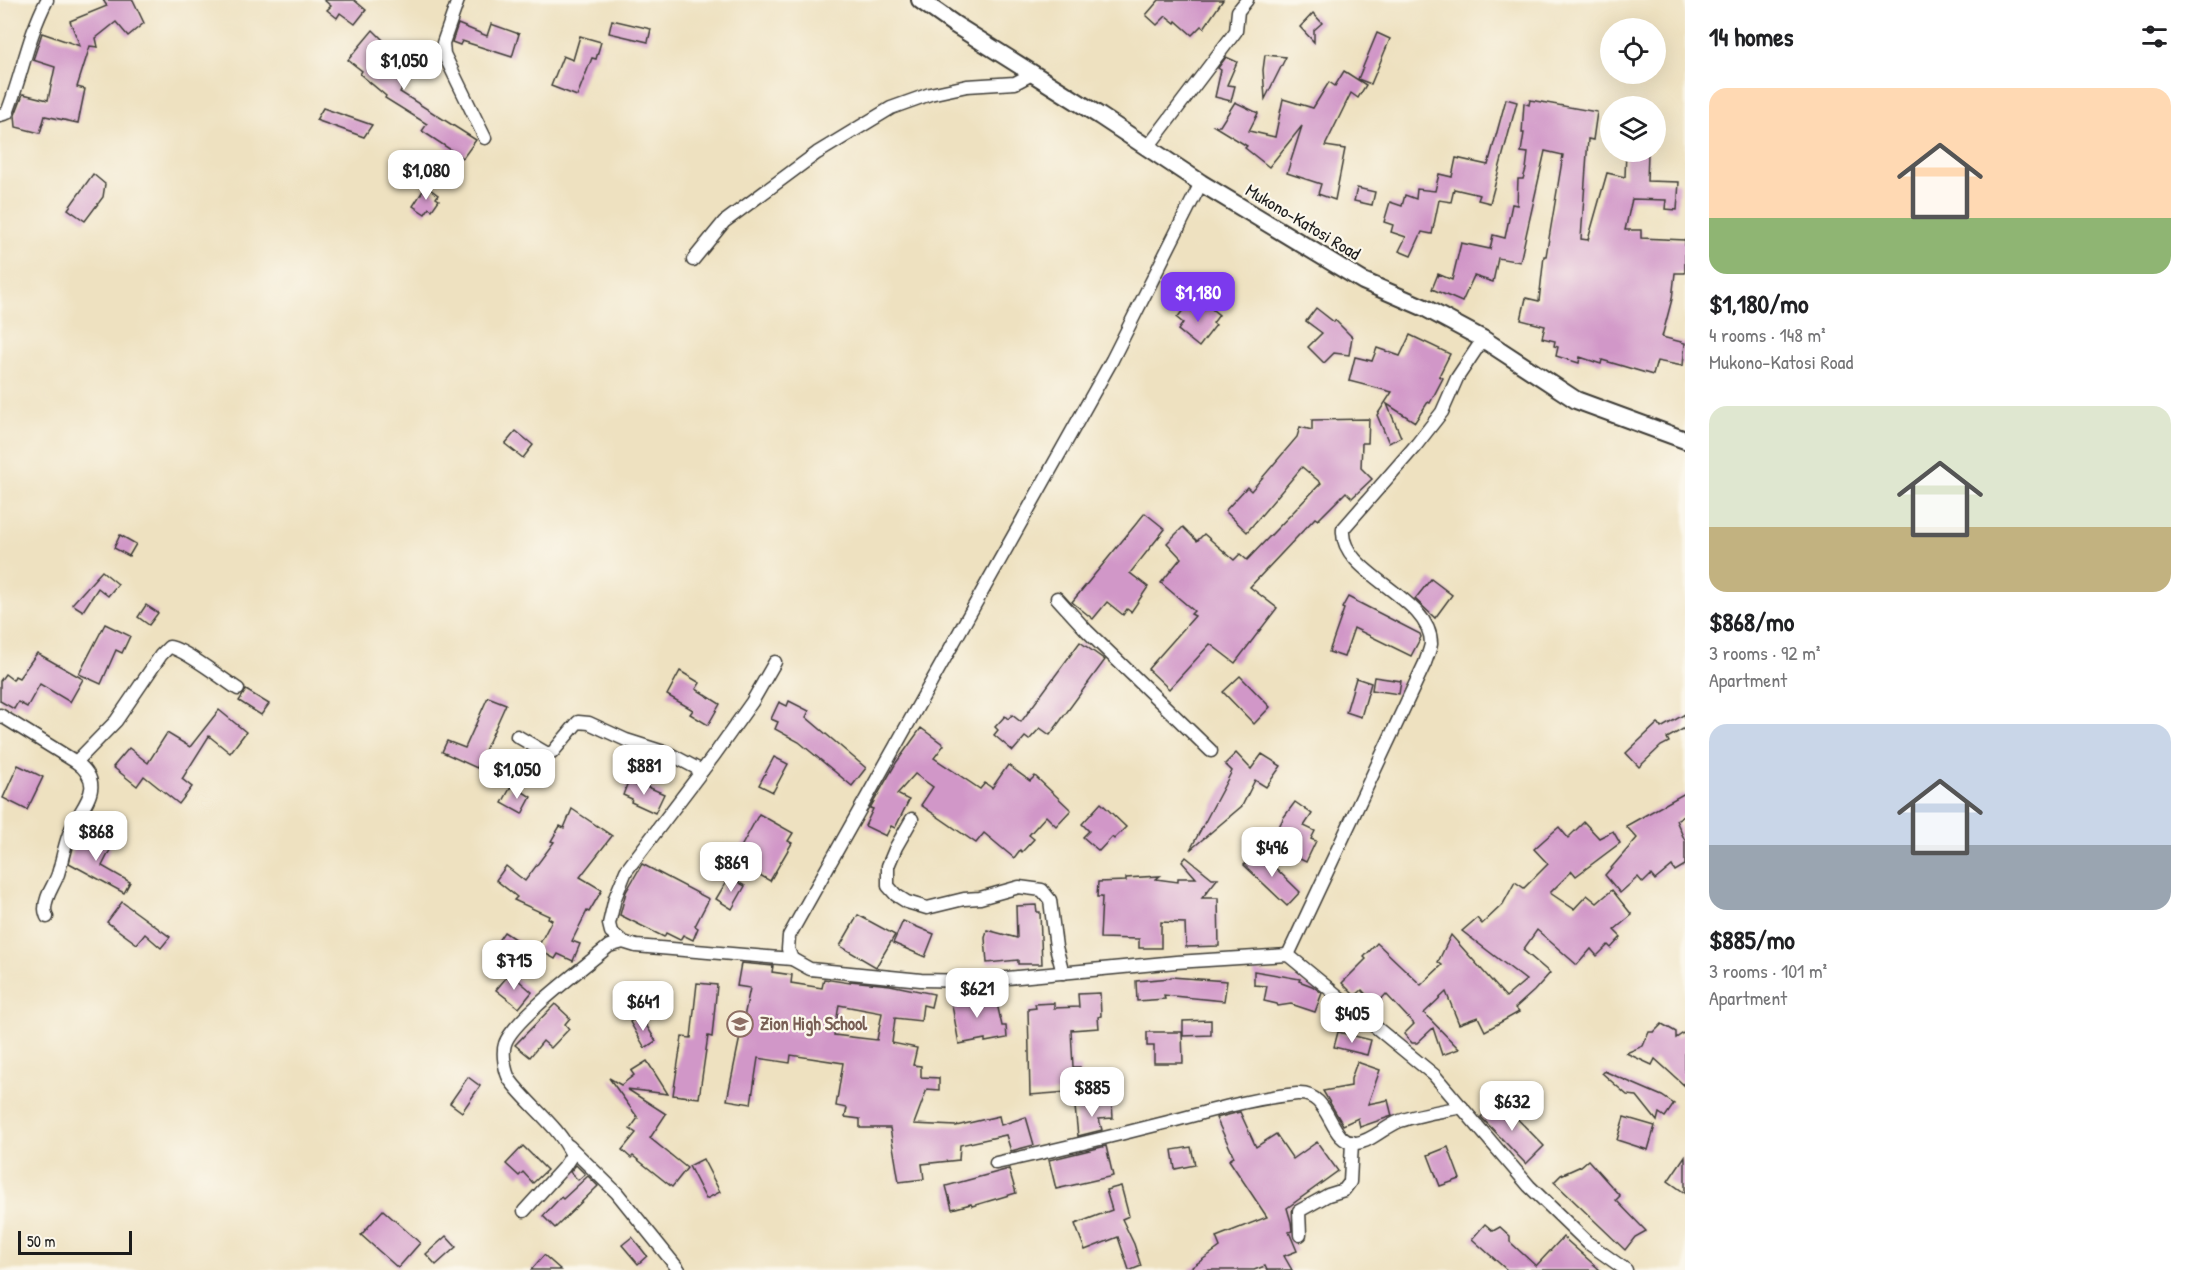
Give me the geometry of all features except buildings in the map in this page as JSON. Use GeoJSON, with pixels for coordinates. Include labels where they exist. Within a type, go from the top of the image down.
{"type":"FeatureCollection","features":[{"type":"Feature","properties":{"kind":"main road","name":"Mukono-Katosi Road"},"geometry":{"type":"LineString","coordinates":[[920,0],[1201,183],[1363,281],[1425,308],[1483,339],[1576,400],[1685,440]]}},
{"type":"Feature","properties":{"kind":"street"},"geometry":{"type":"LineString","coordinates":[[0,116],[7,113],[15,93],[23,60],[47,0]]}},
{"type":"Feature","properties":{"kind":"street"},"geometry":{"type":"LineString","coordinates":[[458,0],[445,37],[444,54],[485,138]]}},
{"type":"Feature","properties":{"kind":"street"},"geometry":{"type":"LineString","coordinates":[[1148,147],[1236,31],[1238,11],[1247,0]]}},
{"type":"Feature","properties":{"kind":"street"},"geometry":{"type":"LineString","coordinates":[[693,260],[724,222],[817,153],[891,108],[930,94],[949,90],[1015,83],[1034,73]]}},
{"type":"Feature","properties":{"kind":"street"},"geometry":{"type":"LineString","coordinates":[[792,959],[788,949],[789,936],[1112,360],[1201,183]]}},
{"type":"Feature","properties":{"kind":"street"},"geometry":{"type":"LineString","coordinates":[[1288,955],[1425,663],[1431,645],[1428,628],[1416,612],[1350,555],[1342,541],[1343,530],[1442,412],[1457,378],[1483,339]]}},
{"type":"Feature","properties":{"kind":"street"},"geometry":{"type":"LineString","coordinates":[[1057,598],[1087,631],[1211,751]]}},
{"type":"Feature","properties":{"kind":"street"},"geometry":{"type":"LineString","coordinates":[[76,762],[116,721],[161,655],[169,647],[174,647],[187,654],[238,689]]}},
{"type":"Feature","properties":{"kind":"street"},"geometry":{"type":"LineString","coordinates":[[775,663],[752,702],[626,871],[615,898],[609,924],[611,932],[622,942],[636,946],[792,959],[810,969],[921,980],[976,981],[1176,962],[1288,955],[1434,1075],[1529,1186],[1588,1243],[1626,1270]]}},
{"type":"Feature","properties":{"kind":"street"},"geometry":{"type":"LineString","coordinates":[[0,716],[76,762],[92,781],[92,788],[80,817],[69,832],[57,877],[44,911],[47,917]]}},
{"type":"Feature","properties":{"kind":"street"},"geometry":{"type":"LineString","coordinates":[[517,736],[546,753],[552,753],[578,722],[589,723],[626,740],[670,754],[702,771]]}},
{"type":"Feature","properties":{"kind":"street"},"geometry":{"type":"LineString","coordinates":[[912,819],[888,866],[888,886],[896,895],[907,902],[927,908],[964,899],[980,898],[1019,887],[1042,890],[1050,900],[1056,947],[1063,973]]}},
{"type":"Feature","properties":{"kind":"street"},"geometry":{"type":"LineString","coordinates":[[622,942],[609,946],[544,1000],[516,1028],[505,1043],[504,1057],[508,1078],[566,1143],[617,1193],[679,1270]]}},
{"type":"Feature","properties":{"kind":"street"},"geometry":{"type":"LineString","coordinates":[[996,1163],[1089,1143],[1251,1101],[1300,1093],[1313,1097],[1322,1105],[1338,1134],[1347,1141],[1356,1143],[1398,1122],[1462,1107]]}},
{"type":"Feature","properties":{"kind":"street"},"geometry":{"type":"LineString","coordinates":[[1300,1235],[1299,1211],[1328,1195],[1344,1190],[1350,1182],[1352,1142]]}},
{"type":"Feature","properties":{"kind":"street"},"geometry":{"type":"LineString","coordinates":[[524,1211],[572,1155],[566,1143]]}},
{"type":"Feature","properties":{"kind":"place","name":"Zion High School"},"geometry":{"type":"Point","coordinates":[740,1024]}}]}
